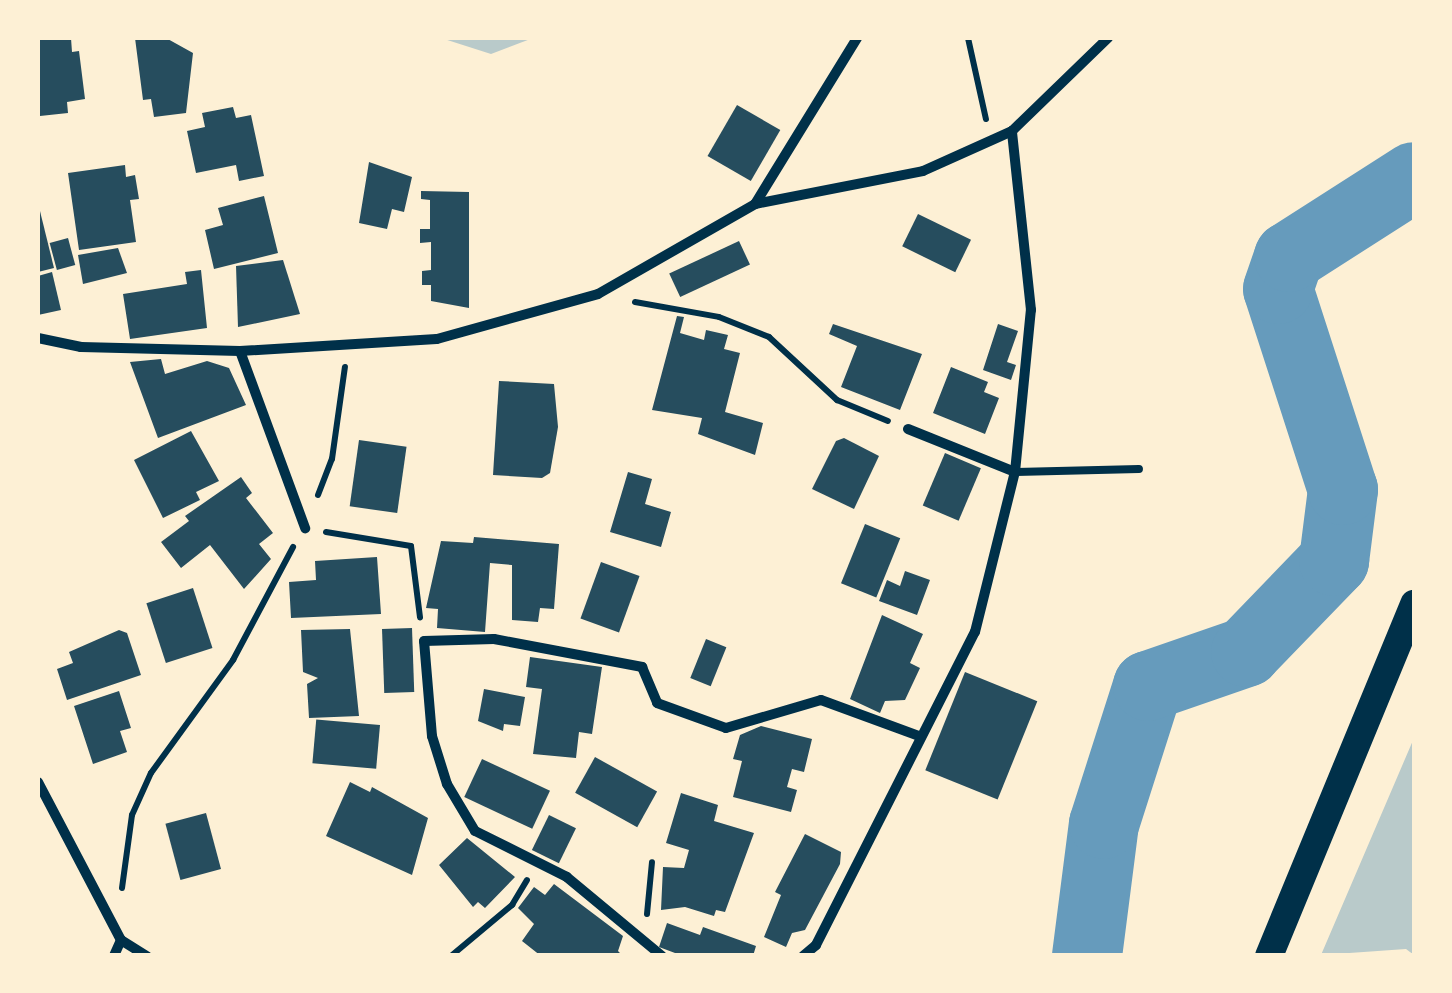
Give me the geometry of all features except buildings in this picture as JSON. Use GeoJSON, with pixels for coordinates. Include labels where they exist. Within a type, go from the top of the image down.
{"type":"FeatureCollection","features":[{"type":"Feature","properties":{"kind":"highway"},"geometry":{"type":"LineString","coordinates":[[1270,956],[1414,604]]}},
{"type":"Feature","properties":{"kind":"street"},"geometry":{"type":"LineString","coordinates":[[756,204],[857,38]]}},
{"type":"Feature","properties":{"kind":"street"},"geometry":{"type":"LineString","coordinates":[[38,338],[81,348],[240,351],[346,346],[438,338],[598,294],[756,204],[924,171],[1012,130],[1108,38]]}},
{"type":"Feature","properties":{"kind":"street"},"geometry":{"type":"LineString","coordinates":[[803,956],[816,945],[975,632],[1014,472],[1031,310],[1012,130]]}},
{"type":"Feature","properties":{"kind":"street"},"geometry":{"type":"LineString","coordinates":[[240,351],[305,528]]}},
{"type":"Feature","properties":{"kind":"street"},"geometry":{"type":"LineString","coordinates":[[908,430],[1014,472]]}},
{"type":"Feature","properties":{"kind":"street"},"geometry":{"type":"LineString","coordinates":[[662,956],[567,876],[475,831],[446,784],[423,692],[424,641],[494,639],[642,667],[657,704],[726,728],[821,700],[920,736]]}},
{"type":"Feature","properties":{"kind":"street"},"geometry":{"type":"LineString","coordinates":[[38,782],[121,940],[147,956]]}},
{"type":"Feature","properties":{"kind":"street"},"geometry":{"type":"LineString","coordinates":[[114,956],[121,940]]}},
{"type":"Feature","properties":{"kind":"lane"},"geometry":{"type":"LineString","coordinates":[[1014,472],[1139,469]]}},
{"type":"Feature","properties":{"kind":"path"},"geometry":{"type":"LineString","coordinates":[[968,38],[991,140]]}},
{"type":"Feature","properties":{"kind":"path"},"geometry":{"type":"LineString","coordinates":[[598,294],[719,317],[769,337],[836,400],[908,430]]}},
{"type":"Feature","properties":{"kind":"path"},"geometry":{"type":"LineString","coordinates":[[121,940],[132,816],[150,774],[233,660],[305,528],[332,460],[346,346]]}},
{"type":"Feature","properties":{"kind":"path"},"geometry":{"type":"LineString","coordinates":[[305,528],[410,546],[424,641]]}},
{"type":"Feature","properties":{"kind":"path"},"geometry":{"type":"LineString","coordinates":[[650,945],[652,862]]}},
{"type":"Feature","properties":{"kind":"path"},"geometry":{"type":"LineString","coordinates":[[451,956],[512,906],[537,864]]}},
{"type":"Feature","properties":{"kind":"shaded area"},"geometry":{"type":"Polygon","coordinates":[[[441,38],[533,38],[491,54],[441,38]]]}},
{"type":"Feature","properties":{"kind":"shaded area"},"geometry":{"type":"Polygon","coordinates":[[[1414,738],[1414,955],[1406,949],[1321,955],[1414,738]]]}},
{"type":"Feature","properties":{"kind":"waterway"},"geometry":{"type":"LineString","coordinates":[[1087,956],[1104,824],[1148,686],[1246,652],[1334,561],[1343,490],[1278,289],[1289,257],[1414,177]]}}]}
